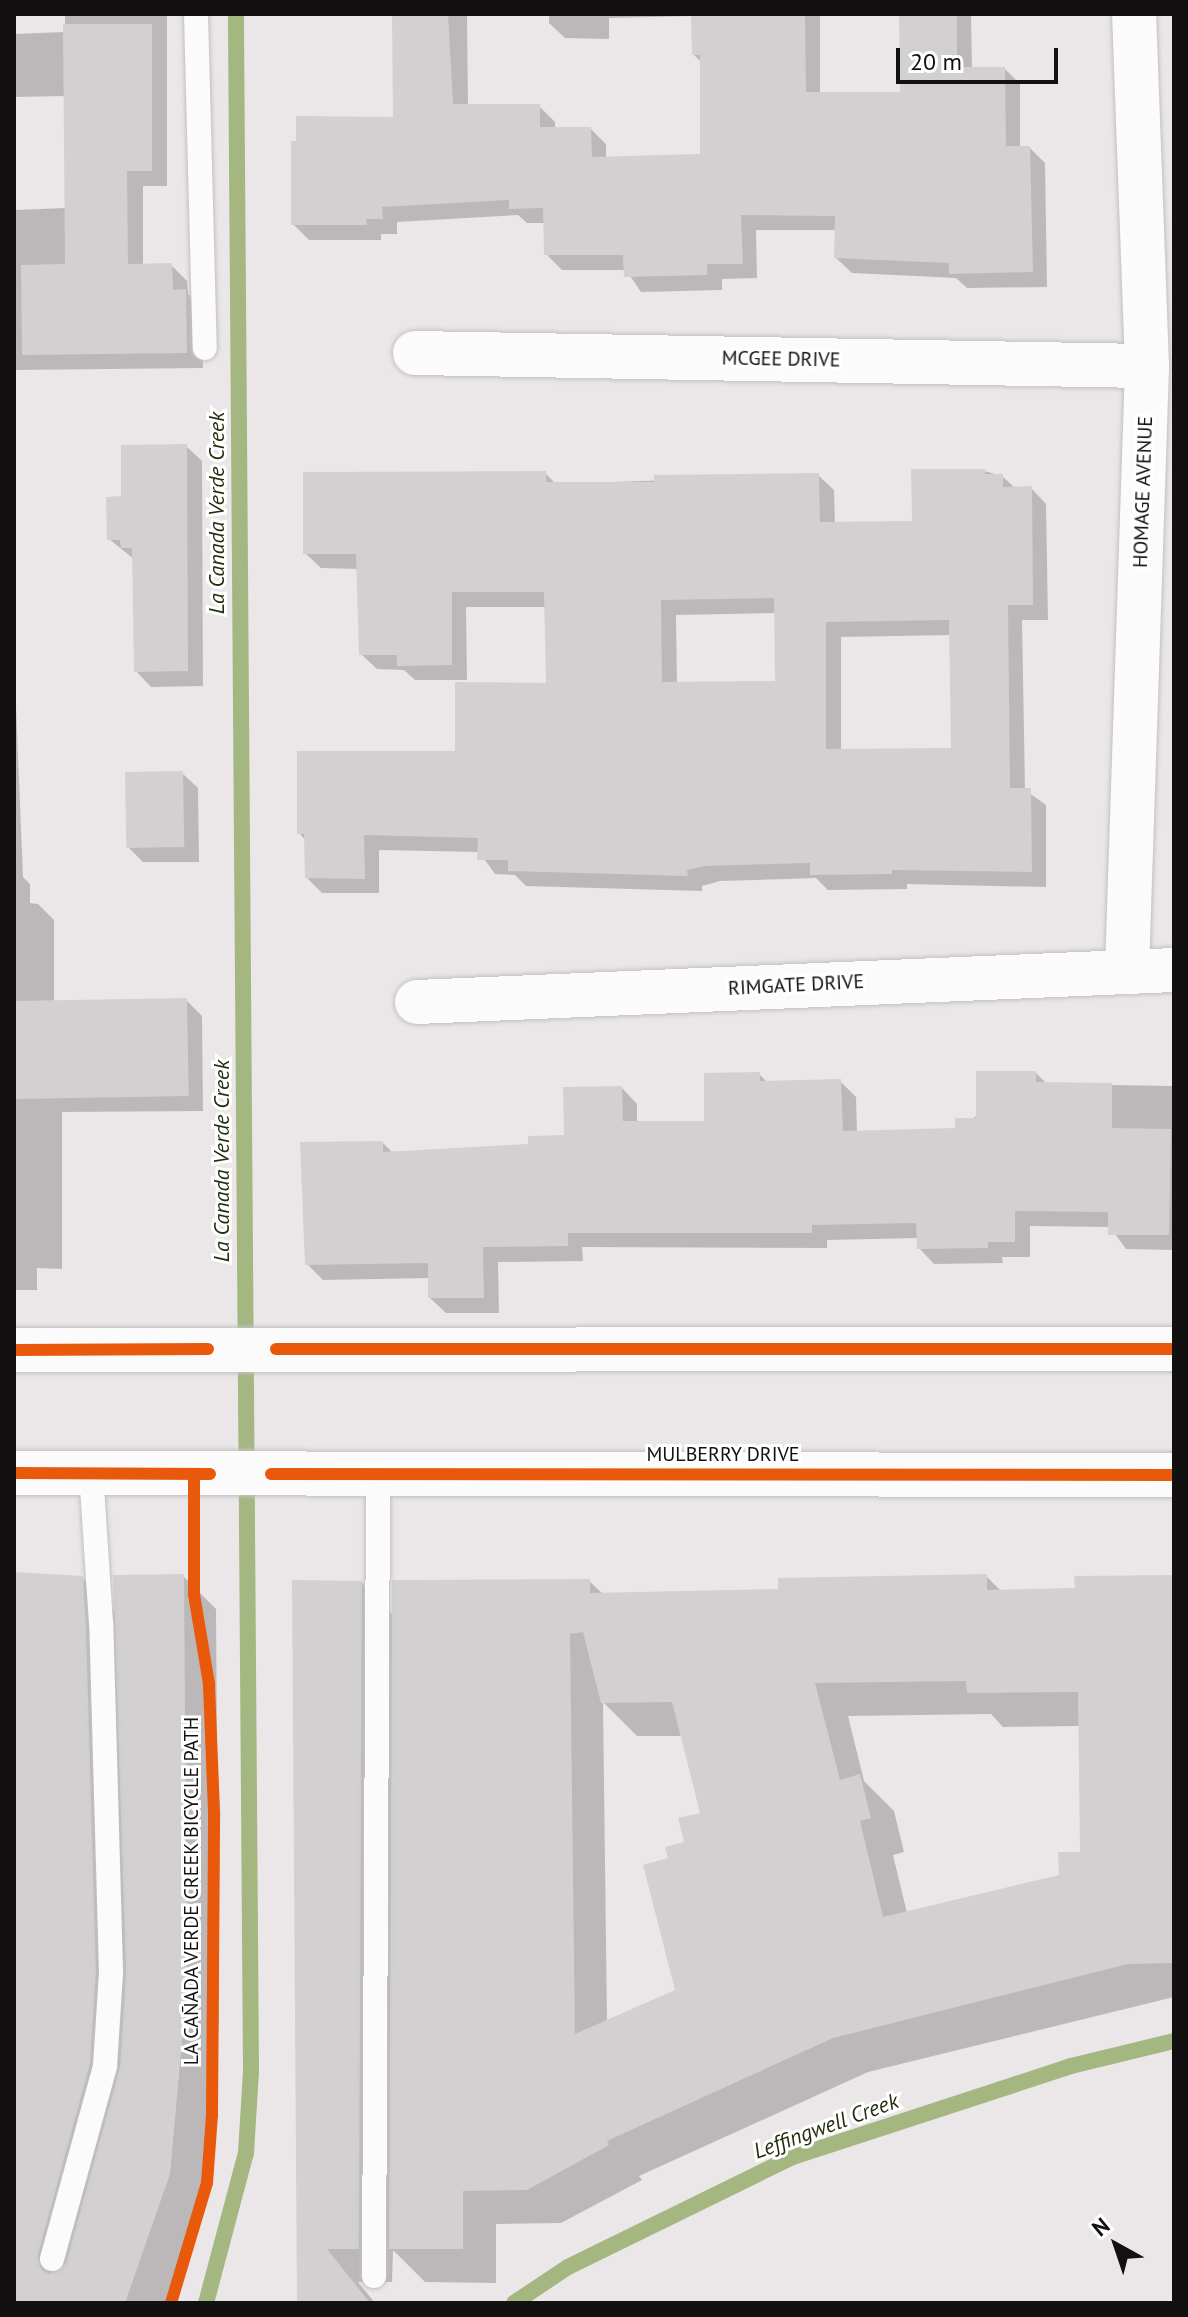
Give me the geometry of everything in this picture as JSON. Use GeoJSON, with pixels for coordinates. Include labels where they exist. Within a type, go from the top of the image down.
{"type":"FeatureCollection","features":[{"type":"Feature","properties":{"kind":"street","name":"HOMAGE AVENUE"},"geometry":{"type":"LineString","coordinates":[[1127,970],[1147,366],[1134,14]]}},
{"type":"Feature","properties":{"kind":"street","name":"MCGEE DRIVE"},"geometry":{"type":"LineString","coordinates":[[415,353],[1147,366]]}},
{"type":"Feature","properties":{"kind":"street","name":"RIMGATE DRIVE"},"geometry":{"type":"LineString","coordinates":[[417,1002],[1174,970]]}},
{"type":"Feature","properties":{"kind":"street"},"geometry":{"type":"LineString","coordinates":[[14,1350],[1174,1349]]}},
{"type":"Feature","properties":{"kind":"street","name":"MULBERRY DRIVE"},"geometry":{"type":"LineString","coordinates":[[14,1473],[1174,1475]]}},
{"type":"Feature","properties":{"kind":"lane"},"geometry":{"type":"LineString","coordinates":[[196,14],[205,348]]}},
{"type":"Feature","properties":{"kind":"lane"},"geometry":{"type":"LineString","coordinates":[[52,2259],[105,2066],[111,1972],[101,1623],[91,1474]]}},
{"type":"Feature","properties":{"kind":"lane"},"geometry":{"type":"LineString","coordinates":[[374,2276],[378,1474]]}},
{"type":"Feature","properties":{"kind":"building"},"geometry":{"type":"Polygon","coordinates":[[[392,14],[448,14],[453,104],[540,104],[540,127],[591,127],[592,157],[700,154],[700,55],[692,55],[691,14],[805,14],[806,92],[900,92],[899,14],[957,14],[957,67],[1005,67],[1006,146],[1030,146],[1033,272],[949,274],[949,263],[834,258],[835,216],[741,215],[743,264],[707,264],[707,275],[624,277],[623,255],[544,255],[543,208],[509,209],[509,200],[382,207],[383,219],[366,219],[367,225],[291,225],[291,141],[296,141],[296,116],[393,117],[392,14]]]}},
{"type":"Feature","properties":{"kind":"building"},"geometry":{"type":"Polygon","coordinates":[[[63,24],[152,24],[152,171],[127,171],[128,264],[172,263],[173,290],[186,289],[187,353],[22,355],[21,265],[65,264],[63,24]]]}},
{"type":"Feature","properties":{"kind":"building"},"geometry":{"type":"Polygon","coordinates":[[[187,444],[188,671],[134,672],[132,548],[121,548],[120,540],[107,540],[106,497],[121,496],[121,445],[187,444]]]}},
{"type":"Feature","properties":{"kind":"building"},"geometry":{"type":"Polygon","coordinates":[[[911,469],[985,469],[985,474],[1003,474],[1003,487],[1032,486],[1033,605],[1008,605],[1010,788],[1031,788],[1032,872],[892,870],[892,874],[810,875],[810,863],[704,866],[687,870],[688,876],[508,871],[508,860],[477,860],[478,838],[364,835],[365,879],[305,878],[304,834],[297,834],[297,751],[455,751],[455,682],[546,683],[544,592],[452,592],[452,665],[397,666],[397,655],[359,655],[356,554],[303,554],[303,472],[546,471],[546,482],[654,482],[654,475],[819,473],[820,522],[912,521],[911,469]],[[774,598],[661,600],[662,682],[775,681],[774,598]],[[949,620],[826,622],[826,749],[951,748],[949,620]]]}},
{"type":"Feature","properties":{"kind":"building"},"geometry":{"type":"Polygon","coordinates":[[[183,771],[184,847],[126,848],[125,772],[183,771]]]}},
{"type":"Feature","properties":{"kind":"building"},"geometry":{"type":"Polygon","coordinates":[[[187,998],[189,1096],[16,1099],[14,1001],[187,998]]]}},
{"type":"Feature","properties":{"kind":"building"},"geometry":{"type":"Polygon","coordinates":[[[976,1071],[1036,1071],[1036,1082],[1112,1083],[1112,1128],[1171,1129],[1169,1235],[1108,1235],[1108,1212],[1015,1211],[1015,1242],[988,1242],[988,1248],[917,1249],[916,1223],[812,1225],[812,1233],[568,1233],[568,1246],[483,1247],[484,1298],[428,1298],[428,1263],[305,1265],[300,1142],[383,1141],[383,1152],[528,1144],[528,1136],[564,1135],[563,1087],[622,1086],[623,1121],[704,1121],[704,1073],[760,1072],[760,1081],[841,1079],[843,1131],[955,1128],[955,1118],[976,1118],[976,1071]]]}},
{"type":"Feature","properties":{"kind":"building"},"geometry":{"type":"Polygon","coordinates":[[[14,1572],[83,1576],[86,1624],[96,1972],[90,2064],[38,2255],[41,2269],[49,2274],[66,2263],[120,2067],[126,1972],[113,1575],[184,1574],[187,1987],[170,2174],[125,2303],[14,2303],[14,1572]]]}},
{"type":"Feature","properties":{"kind":"building"},"geometry":{"type":"Polygon","coordinates":[[[987,1574],[987,1590],[1075,1588],[1074,1576],[1174,1575],[1174,1963],[1128,1964],[833,2038],[607,2141],[609,2145],[527,2190],[463,2191],[463,2249],[389,2249],[392,1580],[590,1579],[590,1593],[778,1589],[778,1578],[987,1574]],[[583,1632],[570,1634],[575,2034],[675,1990],[643,1865],[668,1858],[665,1847],[684,1842],[678,1818],[700,1813],[672,1702],[601,1703],[583,1632]],[[966,1681],[815,1683],[840,1780],[860,1774],[871,1818],[860,1821],[883,1917],[1059,1875],[1058,1852],[1080,1852],[1078,1692],[967,1693],[966,1681]]]}},
{"type":"Feature","properties":{"kind":"building"},"geometry":{"type":"Polygon","coordinates":[[[292,1580],[362,1581],[359,2249],[327,2249],[370,2303],[297,2303],[292,1580]]]}},
{"type":"Feature","properties":{"kind":"waterway","name":"La Canada Verde Creek"},"geometry":{"type":"LineString","coordinates":[[206,2303],[246,2153],[251,2072],[236,14]]}},
{"type":"Feature","properties":{"kind":"waterway","name":"Leffingwell Creek"},"geometry":{"type":"LineString","coordinates":[[514,2303],[568,2267],[793,2157],[1071,2066],[1174,2041]]}},
{"type":"Feature","properties":{"kind":"cycle path"},"geometry":{"type":"LineString","coordinates":[[14,1350],[208,1349]]}},
{"type":"Feature","properties":{"kind":"cycle path"},"geometry":{"type":"LineString","coordinates":[[276,1349],[1174,1349]]}},
{"type":"Feature","properties":{"kind":"cycle path"},"geometry":{"type":"LineString","coordinates":[[14,1473],[210,1474]]}},
{"type":"Feature","properties":{"kind":"cycle path","name":"LA CAÑADA VERDE CREEK BICYCLE PATH"},"geometry":{"type":"LineString","coordinates":[[171,2303],[207,2183],[212,2115],[214,1811],[209,1684],[194,1594],[194,1474]]}},
{"type":"Feature","properties":{"kind":"cycle path"},"geometry":{"type":"LineString","coordinates":[[271,1474],[1174,1475]]}}]}
